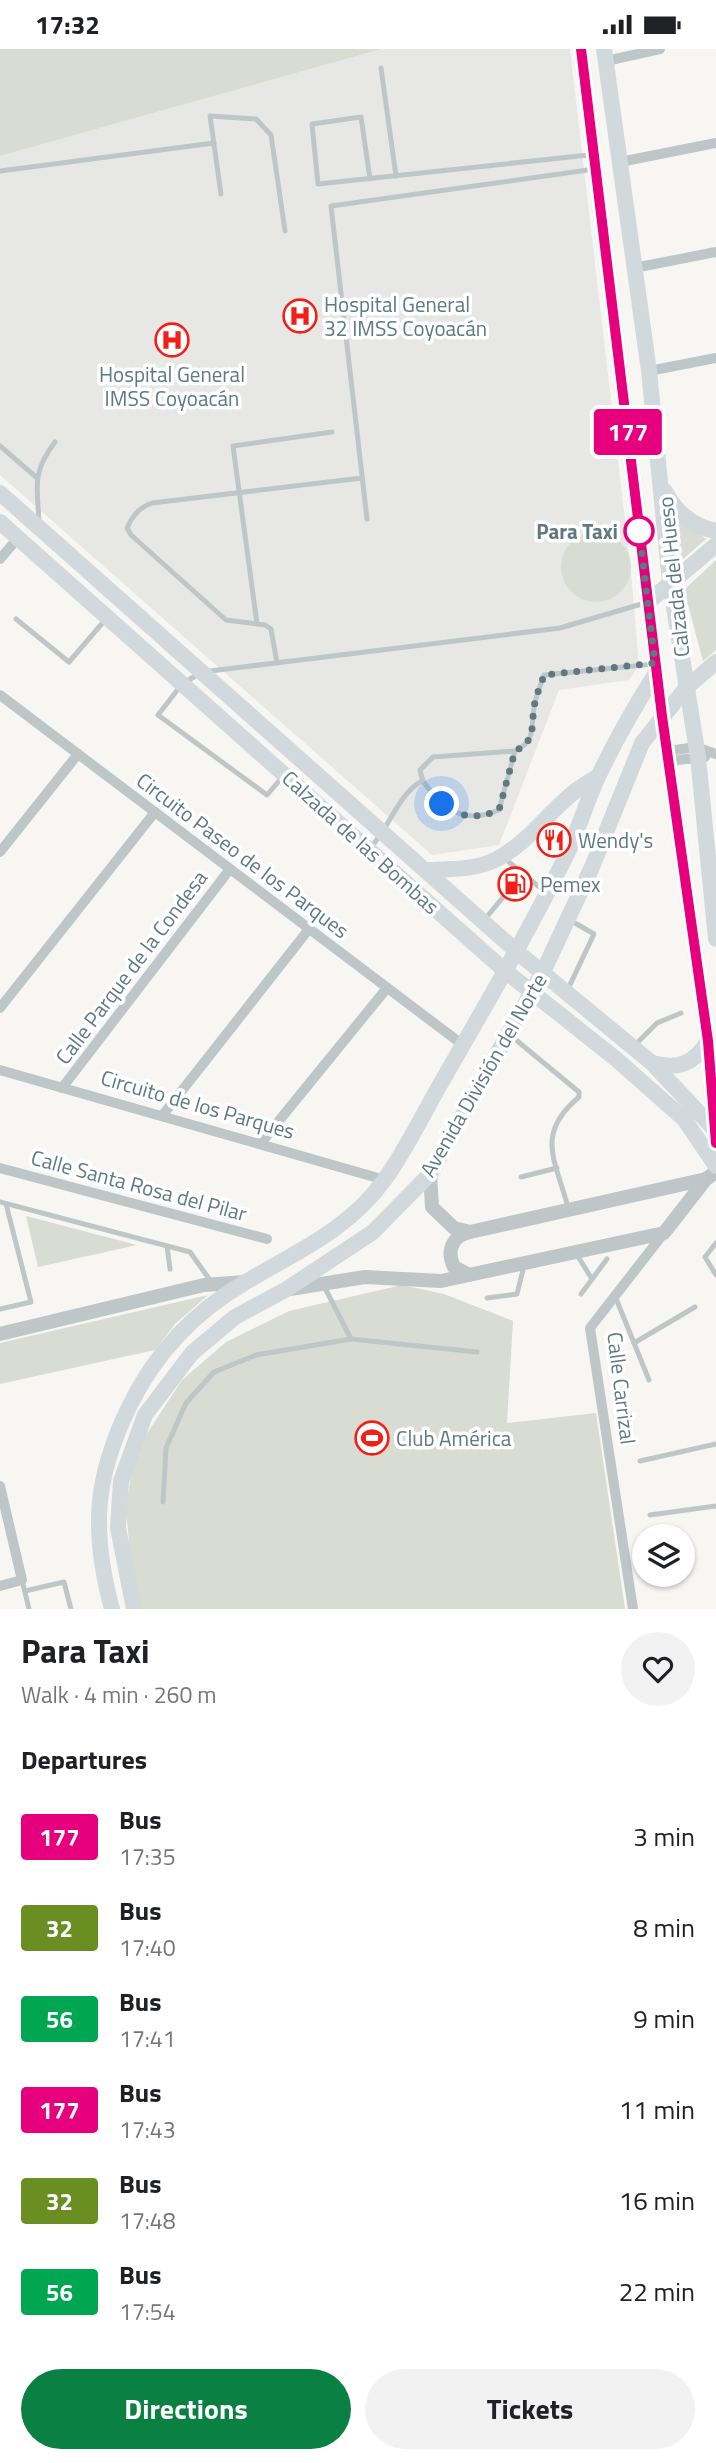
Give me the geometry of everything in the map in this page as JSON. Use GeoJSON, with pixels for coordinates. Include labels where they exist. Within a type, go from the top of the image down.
{"type":"FeatureCollection","features":[{"type":"Feature","properties":{"kind":"main road","name":"Calzada del Hueso"},"geometry":{"type":"LineString","coordinates":[[581,49],[662,716],[708,1041],[715,1134]]}},
{"type":"Feature","properties":{"kind":"main road","name":"Calzada del Hueso"},"geometry":{"type":"LineString","coordinates":[[605,55],[649,371],[663,486],[670,582],[697,752],[716,939]]}},
{"type":"Feature","properties":{"kind":"main road"},"geometry":{"type":"LineString","coordinates":[[663,486],[682,515],[701,527],[716,531]]}},
{"type":"Feature","properties":{"kind":"main road","name":"Calzada de las Bombas"},"geometry":{"type":"LineString","coordinates":[[0,493],[428,870],[516,951],[652,1063],[715,1134]]}},
{"type":"Feature","properties":{"kind":"main road","name":"Calzada de las Bombas"},"geometry":{"type":"LineString","coordinates":[[0,522],[504,970],[684,1119],[713,1173]]}},
{"type":"Feature","properties":{"kind":"main road"},"geometry":{"type":"LineString","coordinates":[[648,603],[716,545]]}},
{"type":"Feature","properties":{"kind":"main road","name":"Avenida División del Norte"},"geometry":{"type":"LineString","coordinates":[[134,1609],[125,1573],[119,1516],[121,1481],[145,1415],[191,1353],[235,1317],[286,1289],[373,1232],[430,1174],[543,972],[642,743],[686,688],[716,663]]}},
{"type":"Feature","properties":{"kind":"main road","name":"Avenida División del Norte"},"geometry":{"type":"LineString","coordinates":[[112,1609],[98,1534],[101,1481],[111,1448],[156,1357],[217,1291],[245,1282],[300,1254],[349,1219],[384,1179],[463,1045],[547,893],[567,854],[598,777],[656,668]]}},
{"type":"Feature","properties":{"kind":"main road"},"geometry":{"type":"LineString","coordinates":[[428,870],[467,869],[502,855],[535,829],[575,788],[598,777]]}},
{"type":"Feature","properties":{"kind":"main road"},"geometry":{"type":"LineString","coordinates":[[652,1063],[668,1067],[685,1065],[699,1055],[708,1041]]}},
{"type":"Feature","properties":{"kind":"street"},"geometry":{"type":"LineString","coordinates":[[605,55],[660,49]]}},
{"type":"Feature","properties":{"kind":"street"},"geometry":{"type":"LineString","coordinates":[[620,162],[716,142]]}},
{"type":"Feature","properties":{"kind":"street"},"geometry":{"type":"LineString","coordinates":[[634,268],[716,252]]}},
{"type":"Feature","properties":{"kind":"street"},"geometry":{"type":"LineString","coordinates":[[649,371],[715,358],[716,371]]}},
{"type":"Feature","properties":{"kind":"street"},"geometry":{"type":"LineString","coordinates":[[0,559],[18,538]]}},
{"type":"Feature","properties":{"kind":"street","name":"Circuito Paseo de los Parques"},"geometry":{"type":"LineString","coordinates":[[1,696],[463,1045]]}},
{"type":"Feature","properties":{"kind":"street"},"geometry":{"type":"LineString","coordinates":[[668,756],[697,752],[716,756]]}},
{"type":"Feature","properties":{"kind":"street"},"geometry":{"type":"LineString","coordinates":[[0,852],[78,754]]}},
{"type":"Feature","properties":{"kind":"street"},"geometry":{"type":"LineString","coordinates":[[0,1008],[155,812]]}},
{"type":"Feature","properties":{"kind":"street","name":"Calle Parque de la Condesa"},"geometry":{"type":"LineString","coordinates":[[62,1088],[230,869]]}},
{"type":"Feature","properties":{"kind":"street"},"geometry":{"type":"LineString","coordinates":[[162,1116],[309,929]]}},
{"type":"Feature","properties":{"kind":"street"},"geometry":{"type":"LineString","coordinates":[[260,1144],[387,988]]}},
{"type":"Feature","properties":{"kind":"street","name":"Circuito de los Parques"},"geometry":{"type":"LineString","coordinates":[[0,1070],[384,1179]]}},
{"type":"Feature","properties":{"kind":"street","name":"Calle Santa Rosa del Pilar"},"geometry":{"type":"LineString","coordinates":[[0,1168],[267,1239]]}},
{"type":"Feature","properties":{"kind":"street"},"geometry":{"type":"LineString","coordinates":[[469,1275],[454,1267],[450,1251],[454,1240],[470,1232],[713,1173]]}},
{"type":"Feature","properties":{"kind":"street","name":"Calle Carrizal"},"geometry":{"type":"LineString","coordinates":[[633,1609],[590,1328],[713,1173]]}},
{"type":"Feature","properties":{"kind":"street"},"geometry":{"type":"LineString","coordinates":[[430,1174],[432,1207],[454,1228],[470,1232]]}},
{"type":"Feature","properties":{"kind":"street"},"geometry":{"type":"LineString","coordinates":[[286,1289],[365,1277],[441,1281],[664,1233]]}},
{"type":"Feature","properties":{"kind":"street"},"geometry":{"type":"LineString","coordinates":[[0,1334],[217,1291]]}},
{"type":"Feature","properties":{"kind":"street"},"geometry":{"type":"LineString","coordinates":[[0,1486],[23,1586],[0,1585]]}},
{"type":"Feature","properties":{"kind":"lane"},"geometry":{"type":"LineString","coordinates":[[381,68],[396,176]]}},
{"type":"Feature","properties":{"kind":"lane"},"geometry":{"type":"LineString","coordinates":[[221,194],[210,116],[256,119],[265,125],[271,135],[285,231]]}},
{"type":"Feature","properties":{"kind":"lane"},"geometry":{"type":"LineString","coordinates":[[370,179],[361,117],[312,124],[318,184],[595,162]]}},
{"type":"Feature","properties":{"kind":"lane"},"geometry":{"type":"LineString","coordinates":[[0,171],[214,143]]}},
{"type":"Feature","properties":{"kind":"lane"},"geometry":{"type":"LineString","coordinates":[[367,519],[331,206],[595,162]]}},
{"type":"Feature","properties":{"kind":"lane"},"geometry":{"type":"LineString","coordinates":[[257,624],[233,446],[332,432]]}},
{"type":"Feature","properties":{"kind":"lane"},"geometry":{"type":"LineString","coordinates":[[40,528],[36,477],[41,461],[54,442]]}},
{"type":"Feature","properties":{"kind":"lane"},"geometry":{"type":"LineString","coordinates":[[0,446],[36,477]]}},
{"type":"Feature","properties":{"kind":"lane"},"geometry":{"type":"LineString","coordinates":[[276,663],[271,629],[257,624],[226,620],[127,528],[143,506],[152,503],[362,478]]}},
{"type":"Feature","properties":{"kind":"lane"},"geometry":{"type":"LineString","coordinates":[[284,774],[267,795],[158,715],[182,684],[202,672],[560,628],[648,603]]}},
{"type":"Feature","properties":{"kind":"lane"},"geometry":{"type":"LineString","coordinates":[[16,619],[69,662],[107,617]]}},
{"type":"Feature","properties":{"kind":"lane"},"geometry":{"type":"LineString","coordinates":[[515,751],[499,810],[485,816],[456,814],[442,804],[422,781],[420,770],[433,757],[515,751],[526,745],[535,727],[534,708],[544,675],[656,668]]}},
{"type":"Feature","properties":{"kind":"lane"},"geometry":{"type":"LineString","coordinates":[[369,850],[385,832],[410,787],[422,781]]}},
{"type":"Feature","properties":{"kind":"lane"},"geometry":{"type":"LineString","coordinates":[[502,855],[547,893]]}},
{"type":"Feature","properties":{"kind":"lane"},"geometry":{"type":"LineString","coordinates":[[484,921],[523,873]]}},
{"type":"Feature","properties":{"kind":"lane"},"geometry":{"type":"LineString","coordinates":[[566,992],[594,934],[568,919]]}},
{"type":"Feature","properties":{"kind":"lane"},"geometry":{"type":"LineString","coordinates":[[633,1047],[657,1023],[681,1013]]}},
{"type":"Feature","properties":{"kind":"lane"},"geometry":{"type":"LineString","coordinates":[[507,1033],[579,1092],[579,1097],[561,1112],[552,1127],[551,1144],[569,1210]]}},
{"type":"Feature","properties":{"kind":"lane"},"geometry":{"type":"LineString","coordinates":[[521,1177],[557,1168]]}},
{"type":"Feature","properties":{"kind":"lane"},"geometry":{"type":"LineString","coordinates":[[3,1203],[190,1252],[217,1291]]}},
{"type":"Feature","properties":{"kind":"lane"},"geometry":{"type":"LineString","coordinates":[[0,1309],[31,1302],[3,1203]]}},
{"type":"Feature","properties":{"kind":"lane"},"geometry":{"type":"LineString","coordinates":[[716,1243],[705,1257],[716,1275]]}},
{"type":"Feature","properties":{"kind":"lane"},"geometry":{"type":"LineString","coordinates":[[167,1246],[170,1269]]}},
{"type":"Feature","properties":{"kind":"lane"},"geometry":{"type":"LineString","coordinates":[[575,1252],[592,1279]]}},
{"type":"Feature","properties":{"kind":"lane"},"geometry":{"type":"LineString","coordinates":[[581,1294],[607,1259]]}},
{"type":"Feature","properties":{"kind":"lane"},"geometry":{"type":"LineString","coordinates":[[487,1298],[517,1294],[524,1263]]}},
{"type":"Feature","properties":{"kind":"lane"},"geometry":{"type":"LineString","coordinates":[[322,1282],[351,1339]]}},
{"type":"Feature","properties":{"kind":"lane"},"geometry":{"type":"LineString","coordinates":[[615,1296],[649,1380]]}},
{"type":"Feature","properties":{"kind":"lane"},"geometry":{"type":"LineString","coordinates":[[634,1343],[695,1307]]}},
{"type":"Feature","properties":{"kind":"lane"},"geometry":{"type":"LineString","coordinates":[[163,1502],[166,1448],[186,1402],[215,1372],[256,1355],[351,1339],[477,1352]]}},
{"type":"Feature","properties":{"kind":"lane"},"geometry":{"type":"LineString","coordinates":[[640,1461],[716,1444]]}},
{"type":"Feature","properties":{"kind":"lane"},"geometry":{"type":"LineString","coordinates":[[650,1515],[716,1506]]}},
{"type":"Feature","properties":{"kind":"lane"},"geometry":{"type":"LineString","coordinates":[[29,1609],[23,1586],[64,1582],[71,1609]]}},
{"type":"Feature","properties":{"kind":"shaded area"},"geometry":{"type":"Polygon","coordinates":[[[0,49],[382,49],[0,156],[0,49]]]}},
{"type":"Feature","properties":{"kind":"shaded area","name":"Hospital General 32 IMSS Coyoacán"},"geometry":{"type":"Polygon","coordinates":[[[382,49],[570,49],[631,572],[639,666],[629,680],[559,690],[499,845],[432,855],[0,475],[0,156],[382,49]]]}},
{"type":"Feature","properties":{"kind":"shaded area"},"geometry":{"type":"Polygon","coordinates":[[[673,509],[706,539],[682,560],[673,509]]]}},
{"type":"Feature","properties":{"kind":"shaded area"},"geometry":{"type":"Polygon","coordinates":[[[589,532],[603,532],[616,538],[625,547],[631,567],[629,580],[621,592],[603,602],[589,602],[576,596],[567,587],[561,574],[561,560],[567,547],[576,538],[589,532]]]}},
{"type":"Feature","properties":{"kind":"shaded area"},"geometry":{"type":"Polygon","coordinates":[[[716,560],[716,650],[703,661],[684,590],[716,560]]]}},
{"type":"Feature","properties":{"kind":"shaded area"},"geometry":{"type":"Polygon","coordinates":[[[26,1216],[137,1245],[38,1267],[26,1216]]]}},
{"type":"Feature","properties":{"kind":"shaded area","name":"Club América"},"geometry":{"type":"Polygon","coordinates":[[[402,1285],[444,1294],[513,1321],[507,1423],[596,1413],[625,1609],[142,1609],[131,1566],[126,1508],[134,1453],[182,1380],[226,1342],[289,1311],[402,1285]]]}},
{"type":"Feature","properties":{"kind":"shaded area"},"geometry":{"type":"Polygon","coordinates":[[[208,1295],[175,1324],[155,1350],[0,1384],[0,1343],[208,1295]]]}},
{"type":"Feature","properties":{"kind":"bus line","name":"177"},"geometry":{"type":"LineString","coordinates":[[581,49],[662,716],[708,1041],[716,1143]]}},
{"type":"Feature","properties":{"kind":"place","name":"Hospital General 32 IMSS Coyoacán"},"geometry":{"type":"Point","coordinates":[300,316]}},
{"type":"Feature","properties":{"kind":"place","name":"Hospital General IMSS Coyoacán"},"geometry":{"type":"Point","coordinates":[172,340]}},
{"type":"Feature","properties":{"kind":"place","name":"Para Taxi"},"geometry":{"type":"Point","coordinates":[639,531]}},
{"type":"Feature","properties":{"kind":"place","name":"Wendy's"},"geometry":{"type":"Point","coordinates":[554,840]}},
{"type":"Feature","properties":{"kind":"place","name":"Pemex"},"geometry":{"type":"Point","coordinates":[515,884]}},
{"type":"Feature","properties":{"kind":"place","name":"Club América"},"geometry":{"type":"Point","coordinates":[372,1438]}},
{"type":"Feature","properties":{"kind":"route"},"geometry":{"type":"LineString","coordinates":[[442,804],[456,814],[467,817],[485,816],[499,810],[515,751],[526,745],[535,727],[534,708],[544,675],[655,663],[638,521],[639,531]]}}]}
